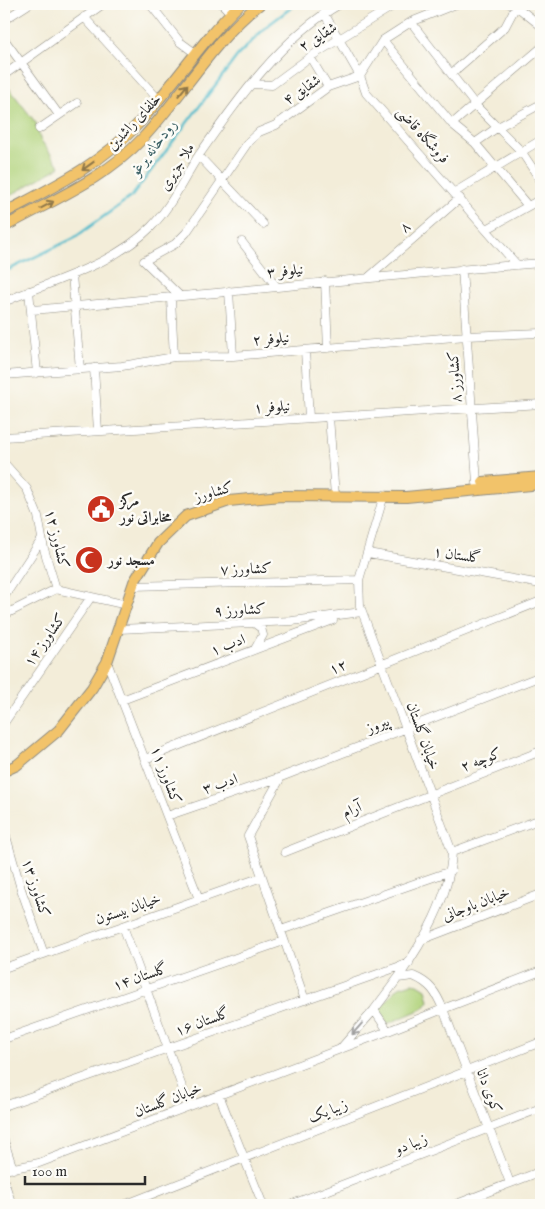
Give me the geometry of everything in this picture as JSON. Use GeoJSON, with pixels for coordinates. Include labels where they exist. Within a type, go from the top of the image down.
{"type":"FeatureCollection","features":[{"type":"Feature","properties":{"kind":"main road"},"geometry":{"type":"LineString","coordinates":[[4,213],[80,172],[110,150],[136,126],[195,53],[240,4]]}},
{"type":"Feature","properties":{"kind":"main road","name":"خلفای راشدین"},"geometry":{"type":"LineString","coordinates":[[4,227],[74,190],[115,164],[144,138],[240,20],[260,4]]}},
{"type":"Feature","properties":{"kind":"main road"},"geometry":{"type":"LineString","coordinates":[[388,495],[404,490],[541,477]]}},
{"type":"Feature","properties":{"kind":"main road","name":"کشاورز"},"geometry":{"type":"LineString","coordinates":[[4,771],[17,765],[59,730],[92,688],[107,662],[133,586],[158,543],[186,516],[229,501],[281,496],[406,496],[541,484]]}},
{"type":"Feature","properties":{"kind":"street"},"geometry":{"type":"LineString","coordinates":[[4,20],[29,4]]}},
{"type":"Feature","properties":{"kind":"street"},"geometry":{"type":"LineString","coordinates":[[4,75],[102,4]]}},
{"type":"Feature","properties":{"kind":"street"},"geometry":{"type":"LineString","coordinates":[[150,4],[180,42],[195,53]]}},
{"type":"Feature","properties":{"kind":"street"},"geometry":{"type":"LineString","coordinates":[[222,4],[230,13]]}},
{"type":"Feature","properties":{"kind":"street","name":"ملا جزیری"},"geometry":{"type":"LineString","coordinates":[[4,302],[72,276],[129,245],[151,227],[172,202],[199,156],[280,49],[324,12],[340,4]]}},
{"type":"Feature","properties":{"kind":"street","name":"شقایق ۲"},"geometry":{"type":"LineString","coordinates":[[253,84],[272,85],[310,57],[396,4]]}},
{"type":"Feature","properties":{"kind":"street"},"geometry":{"type":"LineString","coordinates":[[360,76],[383,40],[410,22],[456,4]]}},
{"type":"Feature","properties":{"kind":"street"},"geometry":{"type":"LineString","coordinates":[[452,74],[505,27],[516,4],[541,26]]}},
{"type":"Feature","properties":{"kind":"street","name":"فروشگاه قاضی"},"geometry":{"type":"LineString","coordinates":[[324,12],[360,76],[366,93],[518,265]]}},
{"type":"Feature","properties":{"kind":"street"},"geometry":{"type":"LineString","coordinates":[[84,17],[158,100]]}},
{"type":"Feature","properties":{"kind":"street"},"geometry":{"type":"LineString","coordinates":[[410,22],[476,106],[520,151],[541,181]]}},
{"type":"Feature","properties":{"kind":"street"},"geometry":{"type":"LineString","coordinates":[[4,39],[59,115]]}},
{"type":"Feature","properties":{"kind":"street"},"geometry":{"type":"LineString","coordinates":[[383,40],[452,124],[475,143],[528,206]]}},
{"type":"Feature","properties":{"kind":"street"},"geometry":{"type":"LineString","coordinates":[[452,124],[476,106],[541,48]]}},
{"type":"Feature","properties":{"kind":"street"},"geometry":{"type":"LineString","coordinates":[[310,57],[328,87]]}},
{"type":"Feature","properties":{"kind":"street","name":"شقایق ۴"},"geometry":{"type":"LineString","coordinates":[[175,298],[144,262],[168,248],[186,233],[249,141],[259,132],[276,125],[328,87],[360,76]]}},
{"type":"Feature","properties":{"kind":"street"},"geometry":{"type":"LineString","coordinates":[[39,129],[78,102]]}},
{"type":"Feature","properties":{"kind":"street"},"geometry":{"type":"LineString","coordinates":[[475,143],[498,127],[541,104]]}},
{"type":"Feature","properties":{"kind":"street","name":"۸"},"geometry":{"type":"LineString","coordinates":[[370,277],[457,195],[495,166],[541,140]]}},
{"type":"Feature","properties":{"kind":"street"},"geometry":{"type":"LineString","coordinates":[[199,156],[263,224]]}},
{"type":"Feature","properties":{"kind":"street"},"geometry":{"type":"LineString","coordinates":[[487,229],[541,199]]}},
{"type":"Feature","properties":{"kind":"street"},"geometry":{"type":"LineString","coordinates":[[242,242],[276,286]]}},
{"type":"Feature","properties":{"kind":"street","name":"نیلوفر ۳"},"geometry":{"type":"LineString","coordinates":[[32,310],[175,298],[325,281],[541,263]]}},
{"type":"Feature","properties":{"kind":"street","name":"کشاورز ۸"},"geometry":{"type":"LineString","coordinates":[[462,270],[477,483]]}},
{"type":"Feature","properties":{"kind":"street"},"geometry":{"type":"LineString","coordinates":[[72,276],[80,369]]}},
{"type":"Feature","properties":{"kind":"street"},"geometry":{"type":"LineString","coordinates":[[325,281],[328,348]]}},
{"type":"Feature","properties":{"kind":"street"},"geometry":{"type":"LineString","coordinates":[[29,291],[38,373]]}},
{"type":"Feature","properties":{"kind":"street"},"geometry":{"type":"LineString","coordinates":[[229,291],[233,356]]}},
{"type":"Feature","properties":{"kind":"street"},"geometry":{"type":"LineString","coordinates":[[174,357],[175,298]]}},
{"type":"Feature","properties":{"kind":"street","name":"نیلوفر ۲"},"geometry":{"type":"LineString","coordinates":[[4,375],[122,366],[174,357],[233,356],[466,336],[541,333]]}},
{"type":"Feature","properties":{"kind":"street"},"geometry":{"type":"LineString","coordinates":[[305,350],[309,418]]}},
{"type":"Feature","properties":{"kind":"street"},"geometry":{"type":"LineString","coordinates":[[94,368],[98,431]]}},
{"type":"Feature","properties":{"kind":"street","name":"نیلوفر ۱"},"geometry":{"type":"LineString","coordinates":[[4,437],[541,404]]}},
{"type":"Feature","properties":{"kind":"street"},"geometry":{"type":"LineString","coordinates":[[329,417],[335,496]]}},
{"type":"Feature","properties":{"kind":"street","name":"کشاورز ۱۲"},"geometry":{"type":"LineString","coordinates":[[5,467],[27,489],[38,516],[42,539],[56,589],[127,606]]}},
{"type":"Feature","properties":{"kind":"street","name":"خیابان گلستان"},"geometry":{"type":"LineString","coordinates":[[340,1049],[374,1010],[409,963],[444,894],[451,871],[452,852],[360,606],[359,580],[388,495]]}},
{"type":"Feature","properties":{"kind":"street"},"geometry":{"type":"LineString","coordinates":[[4,597],[42,539]]}},
{"type":"Feature","properties":{"kind":"street","name":"گلستان ۱"},"geometry":{"type":"LineString","coordinates":[[368,553],[541,584]]}},
{"type":"Feature","properties":{"kind":"street","name":"کشاورز ۷"},"geometry":{"type":"LineString","coordinates":[[133,586],[359,580]]}},
{"type":"Feature","properties":{"kind":"street"},"geometry":{"type":"LineString","coordinates":[[4,615],[56,589]]}},
{"type":"Feature","properties":{"kind":"street","name":"کشاورز ۱۴"},"geometry":{"type":"LineString","coordinates":[[4,722],[91,597]]}},
{"type":"Feature","properties":{"kind":"street","name":"۱۲"},"geometry":{"type":"LineString","coordinates":[[145,759],[541,601]]}},
{"type":"Feature","properties":{"kind":"street","name":"کشاورز ۹"},"geometry":{"type":"LineString","coordinates":[[119,629],[254,623],[343,616],[362,612]]}},
{"type":"Feature","properties":{"kind":"street","name":"ادب ۱"},"geometry":{"type":"LineString","coordinates":[[122,700],[343,616]]}},
{"type":"Feature","properties":{"kind":"street"},"geometry":{"type":"LineString","coordinates":[[254,623],[261,628],[263,635],[256,650]]}},
{"type":"Feature","properties":{"kind":"street","name":"کشاورز ۱۱"},"geometry":{"type":"LineString","coordinates":[[107,662],[199,899]]}},
{"type":"Feature","properties":{"kind":"street","name":"پیروز"},"geometry":{"type":"LineString","coordinates":[[281,777],[541,676]]}},
{"type":"Feature","properties":{"kind":"street","name":"کوچه ۲"},"geometry":{"type":"LineString","coordinates":[[430,795],[541,751]]}},
{"type":"Feature","properties":{"kind":"street"},"geometry":{"type":"LineString","coordinates":[[281,777],[248,836],[305,1000]]}},
{"type":"Feature","properties":{"kind":"street","name":"ادب ۳"},"geometry":{"type":"LineString","coordinates":[[167,816],[281,777]]}},
{"type":"Feature","properties":{"kind":"street","name":"آرام"},"geometry":{"type":"LineString","coordinates":[[284,852],[430,795]]}},
{"type":"Feature","properties":{"kind":"street"},"geometry":{"type":"LineString","coordinates":[[452,852],[541,819]]}},
{"type":"Feature","properties":{"kind":"street","name":"کشاورز ۱۳"},"geometry":{"type":"LineString","coordinates":[[4,829],[21,888],[44,954]]}},
{"type":"Feature","properties":{"kind":"street"},"geometry":{"type":"LineString","coordinates":[[281,930],[451,871]]}},
{"type":"Feature","properties":{"kind":"street","name":"خیابان بیستون"},"geometry":{"type":"LineString","coordinates":[[4,968],[262,877]]}},
{"type":"Feature","properties":{"kind":"street","name":"خیابان باوجانی"},"geometry":{"type":"LineString","coordinates":[[421,940],[541,894]]}},
{"type":"Feature","properties":{"kind":"street"},"geometry":{"type":"LineString","coordinates":[[123,926],[189,1106]]}},
{"type":"Feature","properties":{"kind":"street","name":"گلستان ۱۴"},"geometry":{"type":"LineString","coordinates":[[4,1039],[284,941]]}},
{"type":"Feature","properties":{"kind":"street","name":"گلستان ۱۶"},"geometry":{"type":"LineString","coordinates":[[4,1106],[409,963]]}},
{"type":"Feature","properties":{"kind":"street"},"geometry":{"type":"LineString","coordinates":[[442,1009],[541,971]]}},
{"type":"Feature","properties":{"kind":"street","name":"کوی دانا"},"geometry":{"type":"LineString","coordinates":[[398,978],[413,976],[426,982],[436,993],[510,1184]]}},
{"type":"Feature","properties":{"kind":"street","name":"خیابان گلستان"},"geometry":{"type":"LineString","coordinates":[[4,1170],[39,1163],[442,1009]]}},
{"type":"Feature","properties":{"kind":"street"},"geometry":{"type":"LineString","coordinates":[[374,1010],[388,1031]]}},
{"type":"Feature","properties":{"kind":"street","name":"زیبا یک"},"geometry":{"type":"LineString","coordinates":[[124,1205],[541,1042]]}},
{"type":"Feature","properties":{"kind":"street"},"geometry":{"type":"LineString","coordinates":[[219,1095],[263,1205]]}},
{"type":"Feature","properties":{"kind":"street","name":"زیبا دو"},"geometry":{"type":"LineString","coordinates":[[290,1205],[541,1108]]}},
{"type":"Feature","properties":{"kind":"street"},"geometry":{"type":"LineString","coordinates":[[4,1141],[13,1169]]}},
{"type":"Feature","properties":{"kind":"street"},"geometry":{"type":"LineString","coordinates":[[454,1205],[539,1172],[541,1156]]}},
{"type":"Feature","properties":{"kind":"street"},"geometry":{"type":"LineString","coordinates":[[4,1181],[12,1205]]}},
{"type":"Feature","properties":{"kind":"green space"},"geometry":{"type":"Polygon","coordinates":[[[5,83],[36,123],[40,139],[60,167],[4,199],[5,83]]]}},
{"type":"Feature","properties":{"kind":"green space"},"geometry":{"type":"Polygon","coordinates":[[[412,983],[426,989],[429,1001],[424,1008],[387,1024],[379,1009],[399,987],[412,983]]]}},
{"type":"Feature","properties":{"kind":"waterway","name":"رودخانه یرغو"},"geometry":{"type":"LineString","coordinates":[[4,272],[74,238],[132,196],[238,55],[267,26],[296,4]]}},
{"type":"Feature","properties":{"kind":"place","name":"مرکز مخابراتی نور"},"geometry":{"type":"Point","coordinates":[101,509]}},
{"type":"Feature","properties":{"kind":"place","name":"مسجد نور"},"geometry":{"type":"Point","coordinates":[89,560]}}]}
